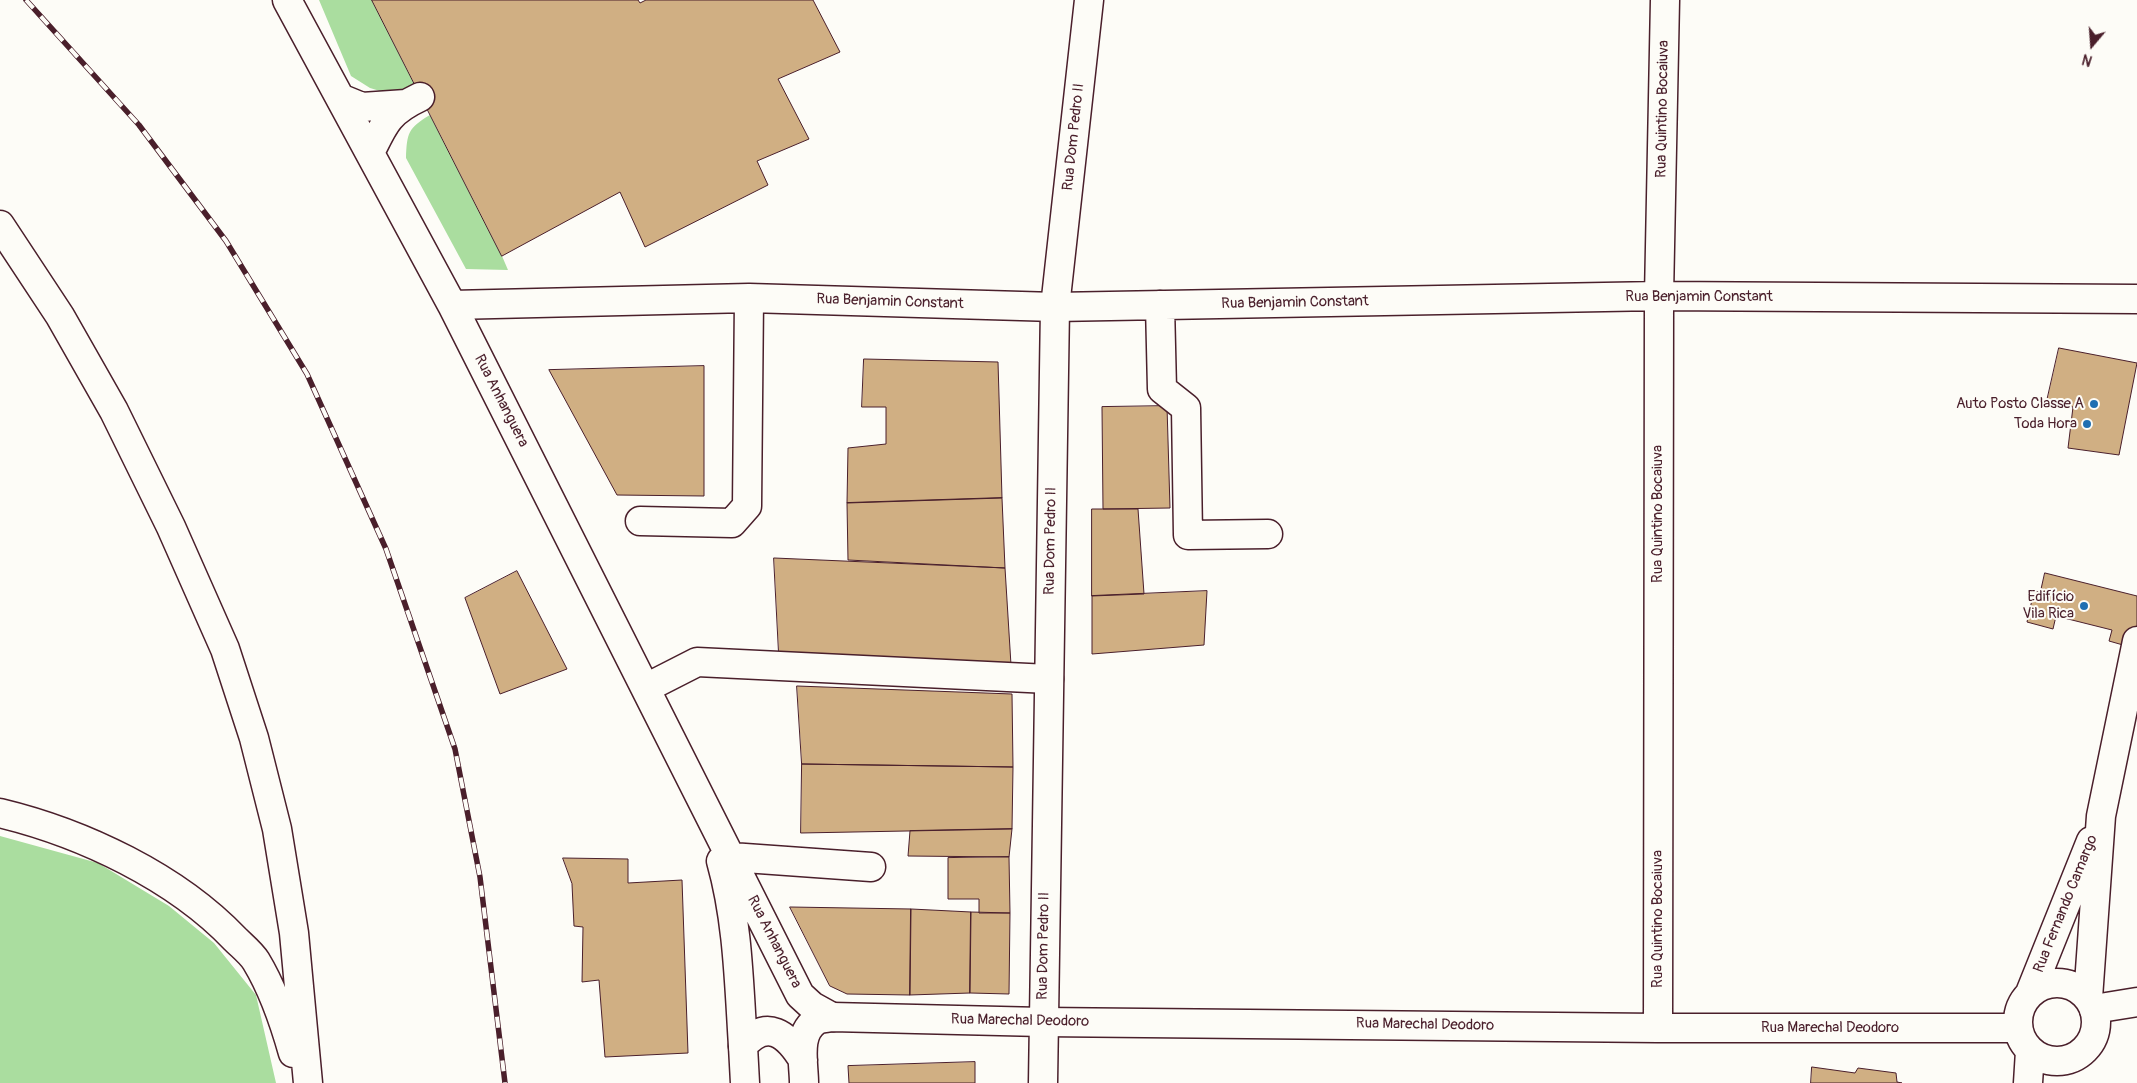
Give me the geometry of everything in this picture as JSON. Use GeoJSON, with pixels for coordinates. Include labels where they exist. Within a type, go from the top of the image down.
{"type":"FeatureCollection","features":[{"type":"Feature","properties":{"kind":"street","name":"Rua Anhanguera"},"geometry":{"type":"LineString","coordinates":[[286,0],[452,305],[800,995],[812,1006],[832,1017]]}},
{"type":"Feature","properties":{"kind":"street","name":"Rua Dom Pedro II"},"geometry":{"type":"LineString","coordinates":[[1043,1083],[1042,1022],[1055,307],[1089,0]]}},
{"type":"Feature","properties":{"kind":"street","name":"Rua Quintino Bocaiuva"},"geometry":{"type":"LineString","coordinates":[[1658,1028],[1659,296],[1665,0]]}},
{"type":"Feature","properties":{"kind":"street"},"geometry":{"type":"LineString","coordinates":[[340,98],[362,107],[413,100],[386,121],[370,153]]}},
{"type":"Feature","properties":{"kind":"street"},"geometry":{"type":"LineString","coordinates":[[0,225],[60,316],[114,411],[171,527],[225,649],[254,738],[278,829],[294,933],[308,1083]]}},
{"type":"Feature","properties":{"kind":"street","name":"Rua Benjamin Constant"},"geometry":{"type":"LineString","coordinates":[[452,305],[749,298],[1055,307],[1659,296],[2137,299]]}},
{"type":"Feature","properties":{"kind":"street"},"geometry":{"type":"LineString","coordinates":[[640,522],[732,523],[746,506],[749,298]]}},
{"type":"Feature","properties":{"kind":"street"},"geometry":{"type":"LineString","coordinates":[[1160,305],[1162,388],[1186,408],[1188,535],[1268,534]]}},
{"type":"Feature","properties":{"kind":"street","name":"Rua Fernando Camargo"},"geometry":{"type":"LineString","coordinates":[[2091,1003],[2101,816],[2137,640]]}},
{"type":"Feature","properties":{"kind":"street"},"geometry":{"type":"LineString","coordinates":[[646,688],[698,662],[1048,679]]}},
{"type":"Feature","properties":{"kind":"street","name":"Rua Anhanguera"},"geometry":{"type":"LineString","coordinates":[[706,807],[727,885],[736,954],[745,1083]]}},
{"type":"Feature","properties":{"kind":"street"},"geometry":{"type":"LineString","coordinates":[[0,813],[21,818],[92,844],[152,874],[213,916],[255,960],[283,1018],[301,1083]]}},
{"type":"Feature","properties":{"kind":"street","name":"Rua Fernando Camargo"},"geometry":{"type":"LineString","coordinates":[[2030,992],[2101,816]]}},
{"type":"Feature","properties":{"kind":"street"},"geometry":{"type":"LineString","coordinates":[[731,857],[871,867]]}},
{"type":"Feature","properties":{"kind":"street"},"geometry":{"type":"LineString","coordinates":[[2024,1039],[2041,1058],[2054,1061],[2067,1060],[2079,1055],[2088,1046],[2094,1034],[2096,1022],[2091,1003],[2079,989],[2067,983],[2054,982],[2030,992],[2022,1002],[2018,1015],[2024,1039],[2028,1083]]}},
{"type":"Feature","properties":{"kind":"street"},"geometry":{"type":"LineString","coordinates":[[2091,1003],[2137,1002]]}},
{"type":"Feature","properties":{"kind":"street"},"geometry":{"type":"LineString","coordinates":[[804,1071],[802,1043],[807,1032],[817,1020],[832,1017]]}},
{"type":"Feature","properties":{"kind":"street","name":"Rua Marechal Deodoro"},"geometry":{"type":"LineString","coordinates":[[832,1017],[1042,1022],[1658,1028],[2024,1039]]}},
{"type":"Feature","properties":{"kind":"street"},"geometry":{"type":"LineString","coordinates":[[743,1046],[752,1036],[766,1031],[782,1034],[794,1044],[804,1071]]}},
{"type":"Feature","properties":{"kind":"street"},"geometry":{"type":"LineString","coordinates":[[2069,1083],[2079,1055]]}},
{"type":"Feature","properties":{"kind":"green space"},"geometry":{"type":"Polygon","coordinates":[[[319,0],[372,0],[415,85],[390,94],[370,88],[351,76],[319,0]]]}},
{"type":"Feature","properties":{"kind":"green space"},"geometry":{"type":"Polygon","coordinates":[[[430,115],[508,270],[466,269],[406,158],[410,132],[417,124],[430,115]]]}},
{"type":"Feature","properties":{"kind":"green space"},"geometry":{"type":"Polygon","coordinates":[[[0,836],[98,863],[169,906],[214,943],[256,995],[276,1083],[0,1083],[0,836]]]}},
{"type":"Feature","properties":{"kind":"building"},"geometry":{"type":"Polygon","coordinates":[[[372,0],[638,0],[640,3],[646,0],[813,0],[840,52],[778,79],[809,139],[757,161],[768,185],[645,247],[620,192],[502,256],[372,0]]]}},
{"type":"Feature","properties":{"kind":"building","name":"Auto Posto Classe A"},"geometry":{"type":"Polygon","coordinates":[[[2059,348],[2137,363],[2119,455],[2068,448],[2073,407],[2047,401],[2059,348]]]}},
{"type":"Feature","properties":{"kind":"building"},"geometry":{"type":"Polygon","coordinates":[[[864,359],[998,362],[1002,498],[847,503],[848,448],[886,444],[886,407],[862,407],[864,359]]]}},
{"type":"Feature","properties":{"kind":"building"},"geometry":{"type":"Polygon","coordinates":[[[704,366],[704,496],[617,495],[549,370],[704,366]]]}},
{"type":"Feature","properties":{"kind":"building"},"geometry":{"type":"Polygon","coordinates":[[[1167,406],[1170,508],[1103,509],[1102,407],[1167,406]]]}},
{"type":"Feature","properties":{"kind":"building"},"geometry":{"type":"Polygon","coordinates":[[[1002,498],[1005,568],[848,560],[847,503],[1002,498]]]}},
{"type":"Feature","properties":{"kind":"building"},"geometry":{"type":"Polygon","coordinates":[[[1092,509],[1138,509],[1144,594],[1092,596],[1092,509]]]}},
{"type":"Feature","properties":{"kind":"building"},"geometry":{"type":"Polygon","coordinates":[[[774,558],[1005,568],[1011,665],[779,654],[774,558]]]}},
{"type":"Feature","properties":{"kind":"building"},"geometry":{"type":"Polygon","coordinates":[[[517,571],[567,669],[500,694],[465,598],[517,571]]]}},
{"type":"Feature","properties":{"kind":"building","name":"Edifício Vila Rica"},"geometry":{"type":"Polygon","coordinates":[[[2045,573],[2137,596],[2137,649],[2109,641],[2112,630],[2056,616],[2053,629],[2027,622],[2034,591],[2040,592],[2045,573]]]}},
{"type":"Feature","properties":{"kind":"building"},"geometry":{"type":"Polygon","coordinates":[[[1207,591],[1204,645],[1092,654],[1092,596],[1207,591]]]}},
{"type":"Feature","properties":{"kind":"building"},"geometry":{"type":"Polygon","coordinates":[[[797,686],[1012,694],[1013,767],[802,764],[797,686]]]}},
{"type":"Feature","properties":{"kind":"building"},"geometry":{"type":"Polygon","coordinates":[[[802,764],[1013,767],[1012,829],[801,833],[802,764]]]}},
{"type":"Feature","properties":{"kind":"building"},"geometry":{"type":"Polygon","coordinates":[[[1012,829],[1009,857],[908,856],[910,831],[1012,829]]]}},
{"type":"Feature","properties":{"kind":"building"},"geometry":{"type":"Polygon","coordinates":[[[1009,857],[1010,913],[979,913],[979,899],[948,899],[948,858],[1009,857]]]}},
{"type":"Feature","properties":{"kind":"building"},"geometry":{"type":"Polygon","coordinates":[[[563,858],[628,859],[628,883],[682,880],[688,1053],[605,1057],[599,980],[582,982],[583,927],[574,926],[572,884],[563,858]]]}},
{"type":"Feature","properties":{"kind":"building"},"geometry":{"type":"Polygon","coordinates":[[[790,907],[911,909],[910,995],[847,994],[830,986],[790,907]]]}},
{"type":"Feature","properties":{"kind":"building"},"geometry":{"type":"Polygon","coordinates":[[[911,909],[971,912],[970,993],[910,995],[911,909]]]}},
{"type":"Feature","properties":{"kind":"building"},"geometry":{"type":"Polygon","coordinates":[[[971,912],[1010,913],[1009,994],[970,993],[971,912]]]}},
{"type":"Feature","properties":{"kind":"building"},"geometry":{"type":"Polygon","coordinates":[[[975,1062],[975,1083],[849,1083],[848,1066],[975,1062]]]}},
{"type":"Feature","properties":{"kind":"building"},"geometry":{"type":"Polygon","coordinates":[[[1812,1067],[1855,1073],[1858,1068],[1896,1073],[1897,1082],[1902,1083],[1811,1083],[1812,1067]]]}},
{"type":"Feature","properties":{"kind":"railway"},"geometry":{"type":"LineString","coordinates":[[26,0],[139,125],[226,241],[307,374],[386,549],[455,749],[480,877],[505,1083]]}},
{"type":"Feature","properties":{"kind":"place","name":"Auto Posto Classe A"},"geometry":{"type":"Point","coordinates":[2094,404]}},
{"type":"Feature","properties":{"kind":"place","name":"Toda Hora"},"geometry":{"type":"Point","coordinates":[2087,424]}},
{"type":"Feature","properties":{"kind":"place","name":"Edifício Vila Rica"},"geometry":{"type":"Point","coordinates":[2084,606]}}]}
